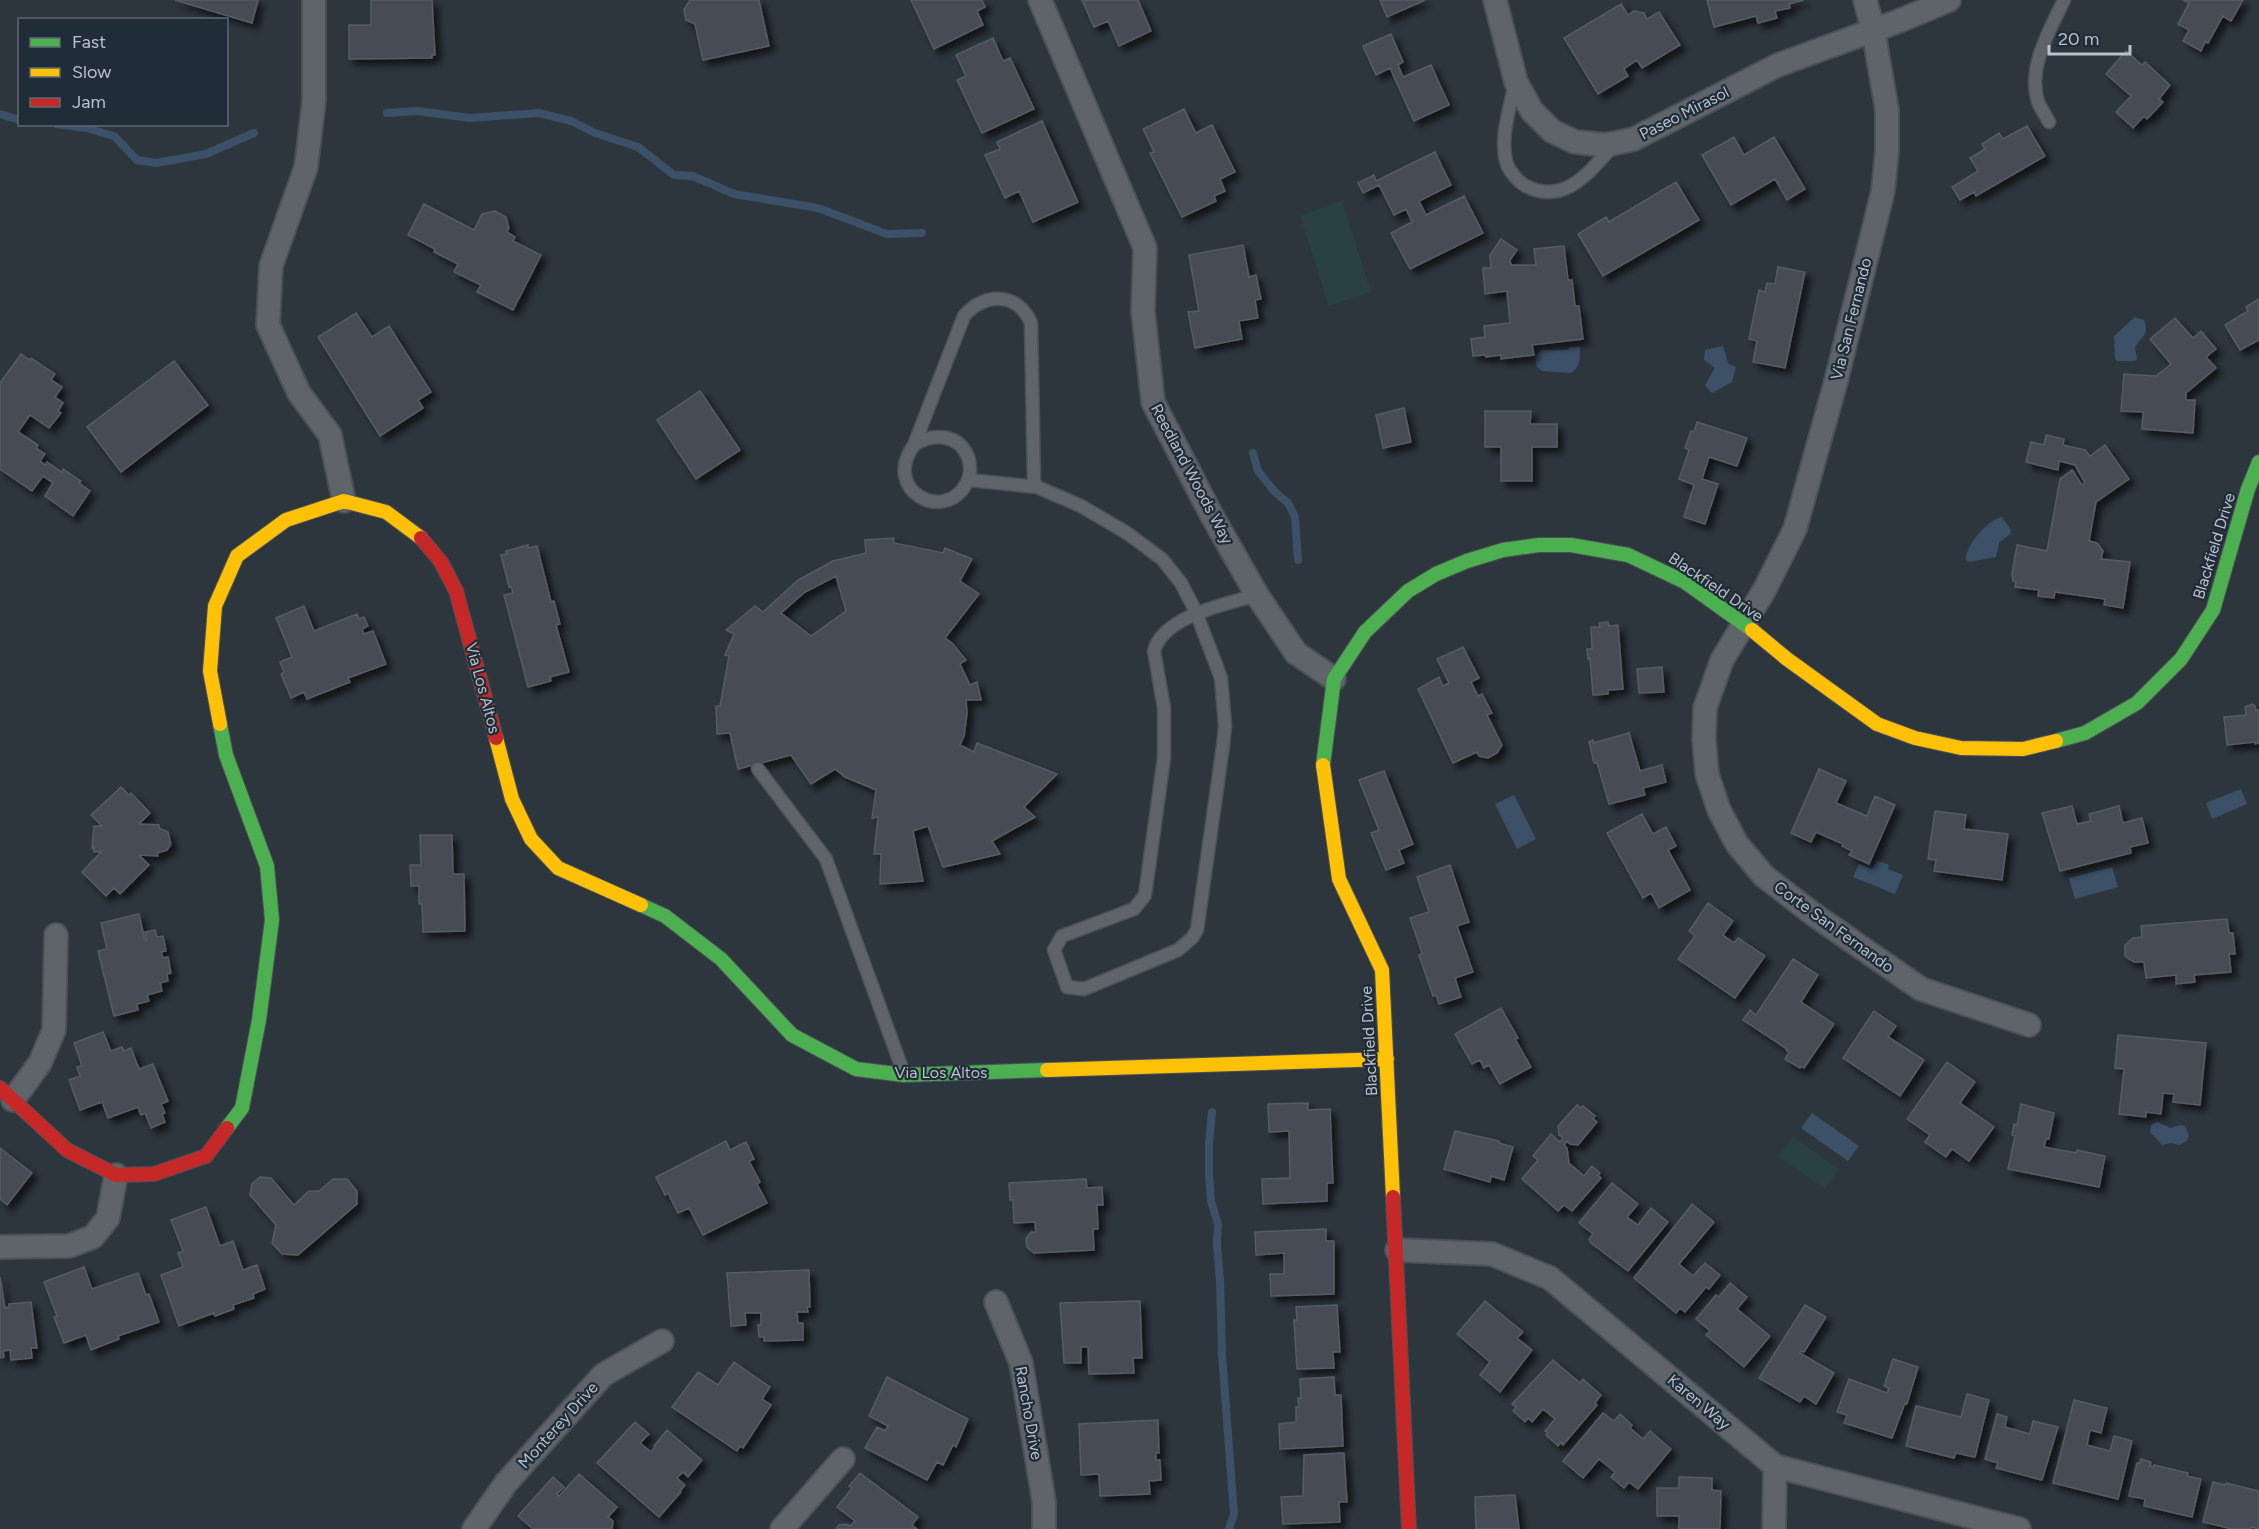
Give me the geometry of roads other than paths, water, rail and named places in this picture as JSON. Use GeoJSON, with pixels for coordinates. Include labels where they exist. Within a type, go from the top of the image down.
{"type":"FeatureCollection","features":[{"type":"Feature","properties":{"kind":"street"},"geometry":{"type":"LineString","coordinates":[[56,935],[54,1030],[40,1063],[6,1094],[67,1150],[116,1174],[154,1174],[206,1156],[242,1108],[259,1020],[272,920],[267,866],[226,755],[210,672],[215,606],[237,556],[286,520],[344,501],[330,435],[299,393],[268,325],[271,266],[306,167],[314,100],[314,0]]}},
{"type":"Feature","properties":{"kind":"street","name":"Reedland Woods Way"},"geometry":{"type":"LineString","coordinates":[[1040,0],[1145,248],[1143,310],[1153,402],[1211,514],[1257,595],[1296,653],[1335,679]]}},
{"type":"Feature","properties":{"kind":"street","name":"Paseo Mirasol"},"geometry":{"type":"LineString","coordinates":[[1495,0],[1516,82],[1532,111],[1552,131],[1575,142],[1605,145],[1634,139],[1778,64],[1949,0]]}},
{"type":"Feature","properties":{"kind":"street","name":"Via San Fernando"},"geometry":{"type":"LineString","coordinates":[[1745,624],[1794,529],[1836,381],[1883,191],[1887,151],[1887,110],[1873,29],[1865,0]]}},
{"type":"Feature","properties":{"kind":"street","name":"Blackfield Drive"},"geometry":{"type":"LineString","coordinates":[[1409,1529],[1382,970],[1338,879],[1322,771],[1335,679],[1365,632],[1408,591],[1436,574],[1503,550],[1539,545],[1571,545],[1628,555],[1685,582],[1745,624],[1787,659],[1877,724],[1915,738],[1961,748],[2023,748],[2085,733],[2138,703],[2181,658],[2213,610],[2248,489],[2259,462]]}},
{"type":"Feature","properties":{"kind":"street","name":"Via Los Altos"},"geometry":{"type":"LineString","coordinates":[[344,501],[386,512],[420,537],[441,562],[456,591],[513,799],[531,839],[558,868],[665,916],[721,959],[792,1035],[856,1069],[904,1075],[1387,1059]]}},
{"type":"Feature","properties":{"kind":"street","name":"Corte San Fernando"},"geometry":{"type":"LineString","coordinates":[[1745,624],[1722,660],[1705,708],[1704,740],[1707,774],[1719,810],[1737,844],[1772,883],[1813,915],[1921,990],[2029,1025]]}},
{"type":"Feature","properties":{"kind":"street"},"geometry":{"type":"LineString","coordinates":[[0,1247],[69,1246],[93,1237],[108,1218],[116,1174]]}},
{"type":"Feature","properties":{"kind":"street","name":"Karen Way"},"geometry":{"type":"LineString","coordinates":[[1397,1250],[1492,1254],[1550,1278],[1775,1466],[2019,1529]]}},
{"type":"Feature","properties":{"kind":"street","name":"Rancho Drive"},"geometry":{"type":"LineString","coordinates":[[996,1302],[1021,1363],[1044,1502],[1044,1529]]}},
{"type":"Feature","properties":{"kind":"street","name":"Monterey Drive"},"geometry":{"type":"LineString","coordinates":[[474,1529],[506,1483],[603,1375],[662,1341]]}},
{"type":"Feature","properties":{"kind":"street"},"geometry":{"type":"LineString","coordinates":[[782,1529],[843,1459]]}},
{"type":"Feature","properties":{"kind":"street"},"geometry":{"type":"LineString","coordinates":[[1774,1529],[1775,1466]]}},
{"type":"Feature","properties":{"kind":"lane"},"geometry":{"type":"LineString","coordinates":[[2049,122],[2038,101],[2035,76],[2043,43],[2064,0]]}},
{"type":"Feature","properties":{"kind":"lane"},"geometry":{"type":"LineString","coordinates":[[1516,82],[1504,143],[1506,164],[1519,182],[1538,192],[1561,190],[1586,176],[1615,143]]}},
{"type":"Feature","properties":{"kind":"lane"},"geometry":{"type":"LineString","coordinates":[[914,444],[934,436],[956,441],[969,459],[969,480],[963,490],[955,497],[945,501],[934,502],[924,499],[908,484],[904,474],[904,464],[964,316],[979,303],[991,299],[1018,304],[1027,312],[1031,323],[1034,481],[1036,487]]}},
{"type":"Feature","properties":{"kind":"lane"},"geometry":{"type":"LineString","coordinates":[[969,480],[1036,487],[1081,506],[1127,533],[1162,559],[1181,583],[1196,612],[1221,678],[1225,726],[1197,930],[1179,950],[1084,989],[1067,987],[1054,950],[1062,936],[1134,909],[1145,895],[1164,758],[1164,708],[1154,651],[1156,642],[1161,635],[1196,612],[1257,595]]}},
{"type":"Feature","properties":{"kind":"lane"},"geometry":{"type":"LineString","coordinates":[[758,769],[826,859],[904,1075]]}},
{"type":"Feature","properties":{"kind":"water"},"geometry":{"type":"Polygon","coordinates":[[[2135,317],[2144,320],[2146,329],[2135,347],[2137,359],[2117,361],[2114,336],[2135,317]]]}},
{"type":"Feature","properties":{"kind":"water"},"geometry":{"type":"Polygon","coordinates":[[[1723,346],[1728,363],[1736,367],[1732,382],[1712,393],[1705,385],[1715,368],[1704,360],[1705,350],[1723,346]]]}},
{"type":"Feature","properties":{"kind":"water"},"geometry":{"type":"Polygon","coordinates":[[[1571,347],[1580,347],[1580,358],[1578,365],[1571,373],[1542,371],[1537,367],[1535,357],[1542,350],[1567,350],[1571,347]]]}},
{"type":"Feature","properties":{"kind":"water"},"geometry":{"type":"Polygon","coordinates":[[[2002,517],[2011,533],[1999,543],[1996,557],[1969,562],[1966,560],[1969,548],[1978,534],[1990,523],[2002,517]]]}},
{"type":"Feature","properties":{"kind":"water"},"geometry":{"type":"Polygon","coordinates":[[[2241,789],[2247,804],[2212,819],[2206,803],[2241,789]]]}},
{"type":"Feature","properties":{"kind":"water"},"geometry":{"type":"Polygon","coordinates":[[[1514,795],[1536,839],[1517,849],[1495,804],[1514,795]]]}},
{"type":"Feature","properties":{"kind":"water"},"geometry":{"type":"Polygon","coordinates":[[[1877,860],[1889,865],[1888,869],[1903,875],[1895,894],[1853,877],[1859,864],[1872,869],[1877,860]]]}},
{"type":"Feature","properties":{"kind":"water"},"geometry":{"type":"Polygon","coordinates":[[[2112,867],[2118,887],[2075,899],[2069,878],[2112,867]]]}},
{"type":"Feature","properties":{"kind":"water"},"geometry":{"type":"Polygon","coordinates":[[[1812,1113],[1859,1146],[1848,1161],[1801,1128],[1812,1113]]]}},
{"type":"Feature","properties":{"kind":"water"},"geometry":{"type":"Polygon","coordinates":[[[2157,1122],[2171,1128],[2185,1126],[2189,1136],[2187,1141],[2179,1145],[2172,1143],[2162,1145],[2150,1132],[2151,1125],[2157,1122]]]}},
{"type":"Feature","properties":{"kind":"waterway"},"geometry":{"type":"LineString","coordinates":[[387,113],[417,111],[470,118],[539,113],[571,121],[595,133],[638,147],[674,175],[693,176],[734,194],[818,208],[887,234],[922,233]]}},
{"type":"Feature","properties":{"kind":"waterway"},"geometry":{"type":"LineString","coordinates":[[0,114],[18,119]]}},
{"type":"Feature","properties":{"kind":"waterway"},"geometry":{"type":"LineString","coordinates":[[72,126],[114,136],[137,160],[156,163],[206,154],[254,133]]}},
{"type":"Feature","properties":{"kind":"waterway"},"geometry":{"type":"LineString","coordinates":[[1253,453],[1258,471],[1275,492],[1288,503],[1295,517],[1298,560]]}},
{"type":"Feature","properties":{"kind":"waterway"},"geometry":{"type":"LineString","coordinates":[[1212,1112],[1209,1174],[1211,1201],[1218,1224],[1222,1354],[1234,1514],[1229,1529]]}}]}
